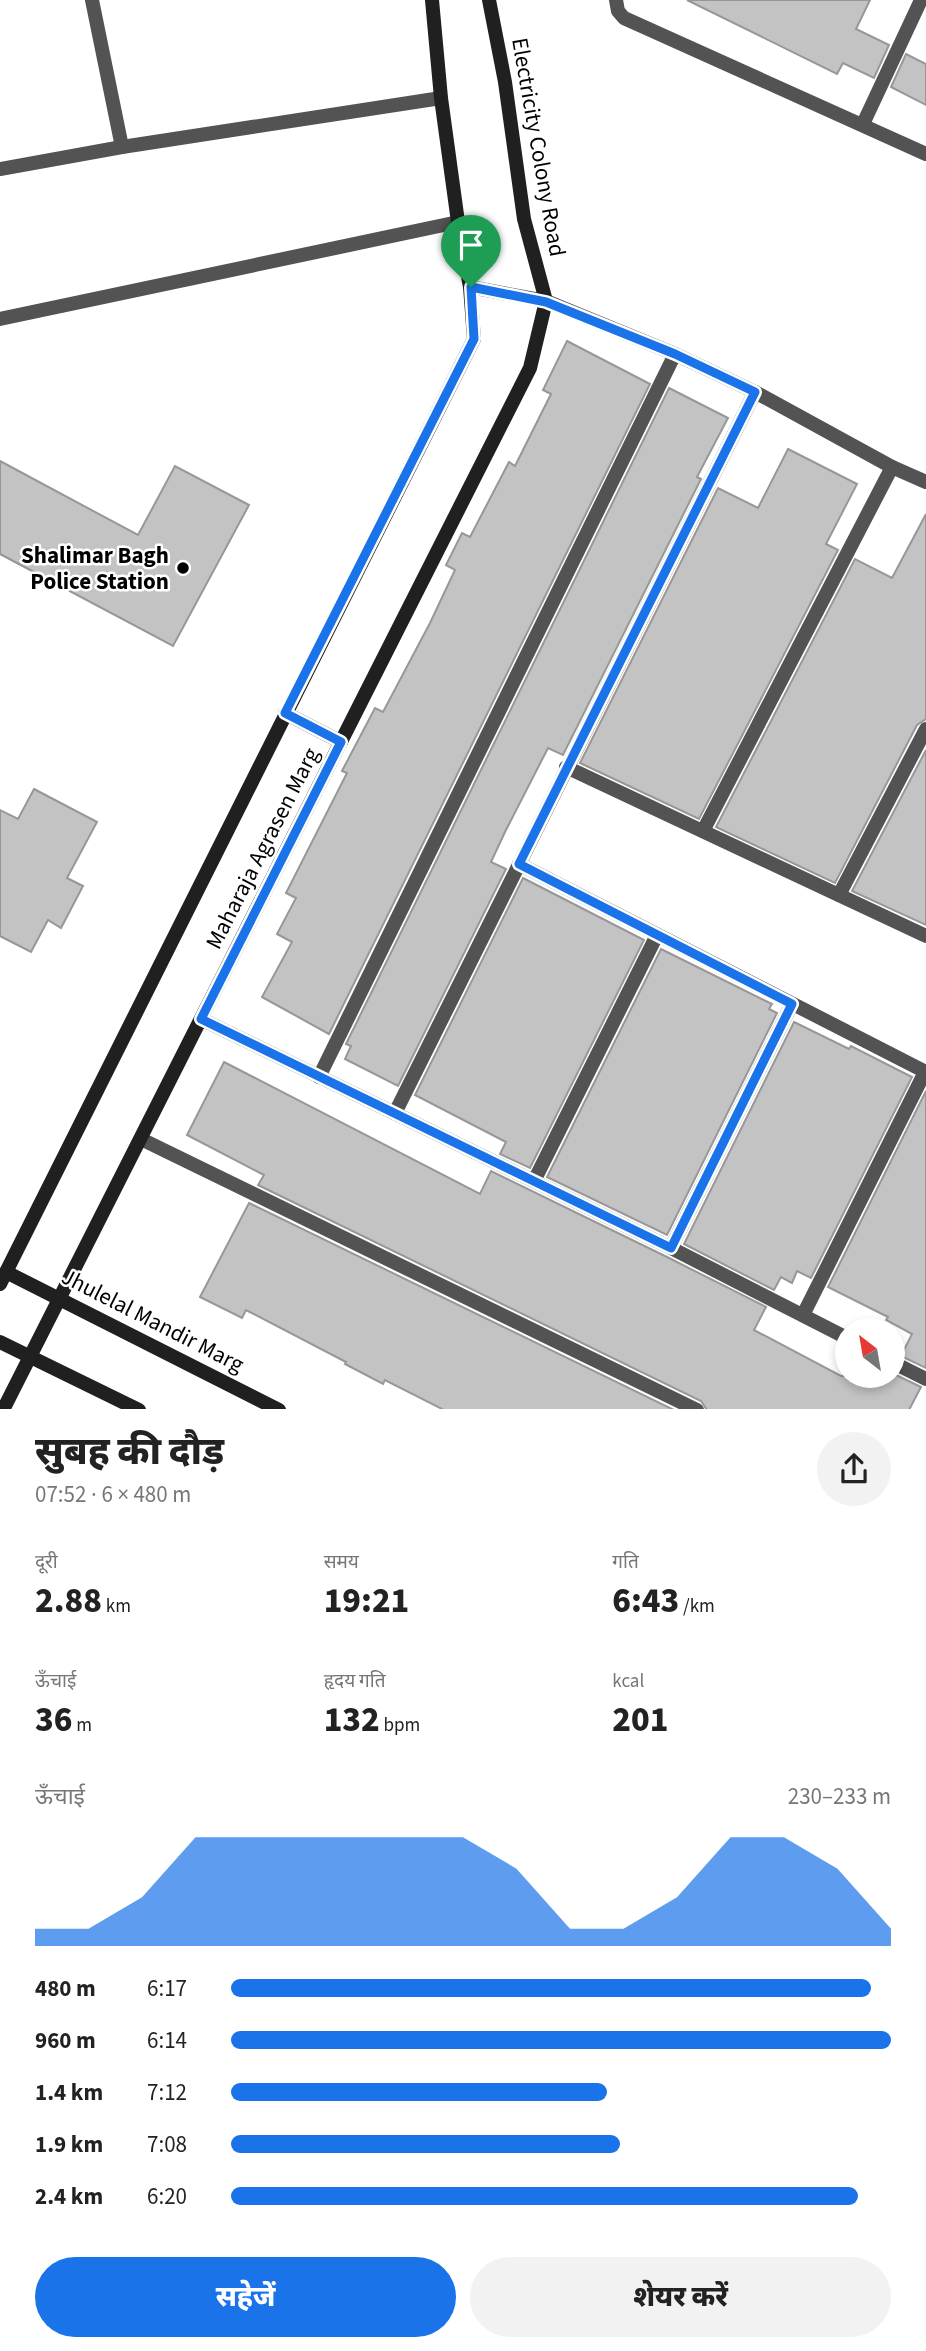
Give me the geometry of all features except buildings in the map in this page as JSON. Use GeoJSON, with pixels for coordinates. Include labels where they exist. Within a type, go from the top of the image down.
{"type":"FeatureCollection","features":[{"type":"Feature","properties":{"kind":"street"},"geometry":{"type":"LineString","coordinates":[[92,0],[122,147]]}},
{"type":"Feature","properties":{"kind":"street"},"geometry":{"type":"LineString","coordinates":[[432,0],[441,98],[458,222],[471,287],[546,302],[675,354],[755,392],[892,467],[926,482]]}},
{"type":"Feature","properties":{"kind":"street","name":"Electricity Colony Road"},"geometry":{"type":"LineString","coordinates":[[489,0],[505,82],[524,219],[546,302]]}},
{"type":"Feature","properties":{"kind":"street"},"geometry":{"type":"LineString","coordinates":[[616,0],[618,11],[624,18],[926,154]]}},
{"type":"Feature","properties":{"kind":"street"},"geometry":{"type":"LineString","coordinates":[[863,124],[921,0]]}},
{"type":"Feature","properties":{"kind":"street"},"geometry":{"type":"LineString","coordinates":[[0,169],[122,147],[441,98]]}},
{"type":"Feature","properties":{"kind":"street"},"geometry":{"type":"LineString","coordinates":[[0,319],[458,222]]}},
{"type":"Feature","properties":{"kind":"street","name":"Maharaja Agrasen Marg"},"geometry":{"type":"LineString","coordinates":[[3,1278],[474,339],[471,287]]}},
{"type":"Feature","properties":{"kind":"street","name":"Maharaja Agrasen Marg"},"geometry":{"type":"LineString","coordinates":[[4,1409],[530,368],[546,302]]}},
{"type":"Feature","properties":{"kind":"street"},"geometry":{"type":"LineString","coordinates":[[319,1077],[675,354]]}},
{"type":"Feature","properties":{"kind":"street"},"geometry":{"type":"LineString","coordinates":[[395,1113],[755,392]]}},
{"type":"Feature","properties":{"kind":"street"},"geometry":{"type":"LineString","coordinates":[[703,831],[892,467]]}},
{"type":"Feature","properties":{"kind":"street"},"geometry":{"type":"LineString","coordinates":[[285,713],[341,742]]}},
{"type":"Feature","properties":{"kind":"street"},"geometry":{"type":"LineString","coordinates":[[839,895],[926,729]]}},
{"type":"Feature","properties":{"kind":"street"},"geometry":{"type":"LineString","coordinates":[[566,767],[926,936]]}},
{"type":"Feature","properties":{"kind":"street"},"geometry":{"type":"LineString","coordinates":[[519,864],[926,1072],[803,1315]]}},
{"type":"Feature","properties":{"kind":"street"},"geometry":{"type":"LineString","coordinates":[[534,1181],[657,934]]}},
{"type":"Feature","properties":{"kind":"street"},"geometry":{"type":"LineString","coordinates":[[671,1248],[792,1004]]}},
{"type":"Feature","properties":{"kind":"street"},"geometry":{"type":"LineString","coordinates":[[201,1019],[671,1248],[835,1332]]}},
{"type":"Feature","properties":{"kind":"street"},"geometry":{"type":"LineString","coordinates":[[141,1139],[697,1409]]}},
{"type":"Feature","properties":{"kind":"street","name":"Jhulelal Mandir Marg"},"geometry":{"type":"LineString","coordinates":[[3,1278],[60,1298],[279,1409]]}},
{"type":"Feature","properties":{"kind":"street"},"geometry":{"type":"LineString","coordinates":[[0,1342],[139,1409]]}},
{"type":"Feature","properties":{"kind":"street"},"geometry":{"type":"LineString","coordinates":[[905,1368],[926,1379]]}},
{"type":"Feature","properties":{"kind":"place","name":"Shalimar Bagh Police Station"},"geometry":{"type":"Point","coordinates":[183,568]}},
{"type":"Feature","properties":{"kind":"route"},"geometry":{"type":"LineString","coordinates":[[471,287],[546,302],[675,354],[755,392],[519,864],[792,1004],[671,1248],[201,1019],[341,742],[285,713],[474,339],[471,287]]}}]}
